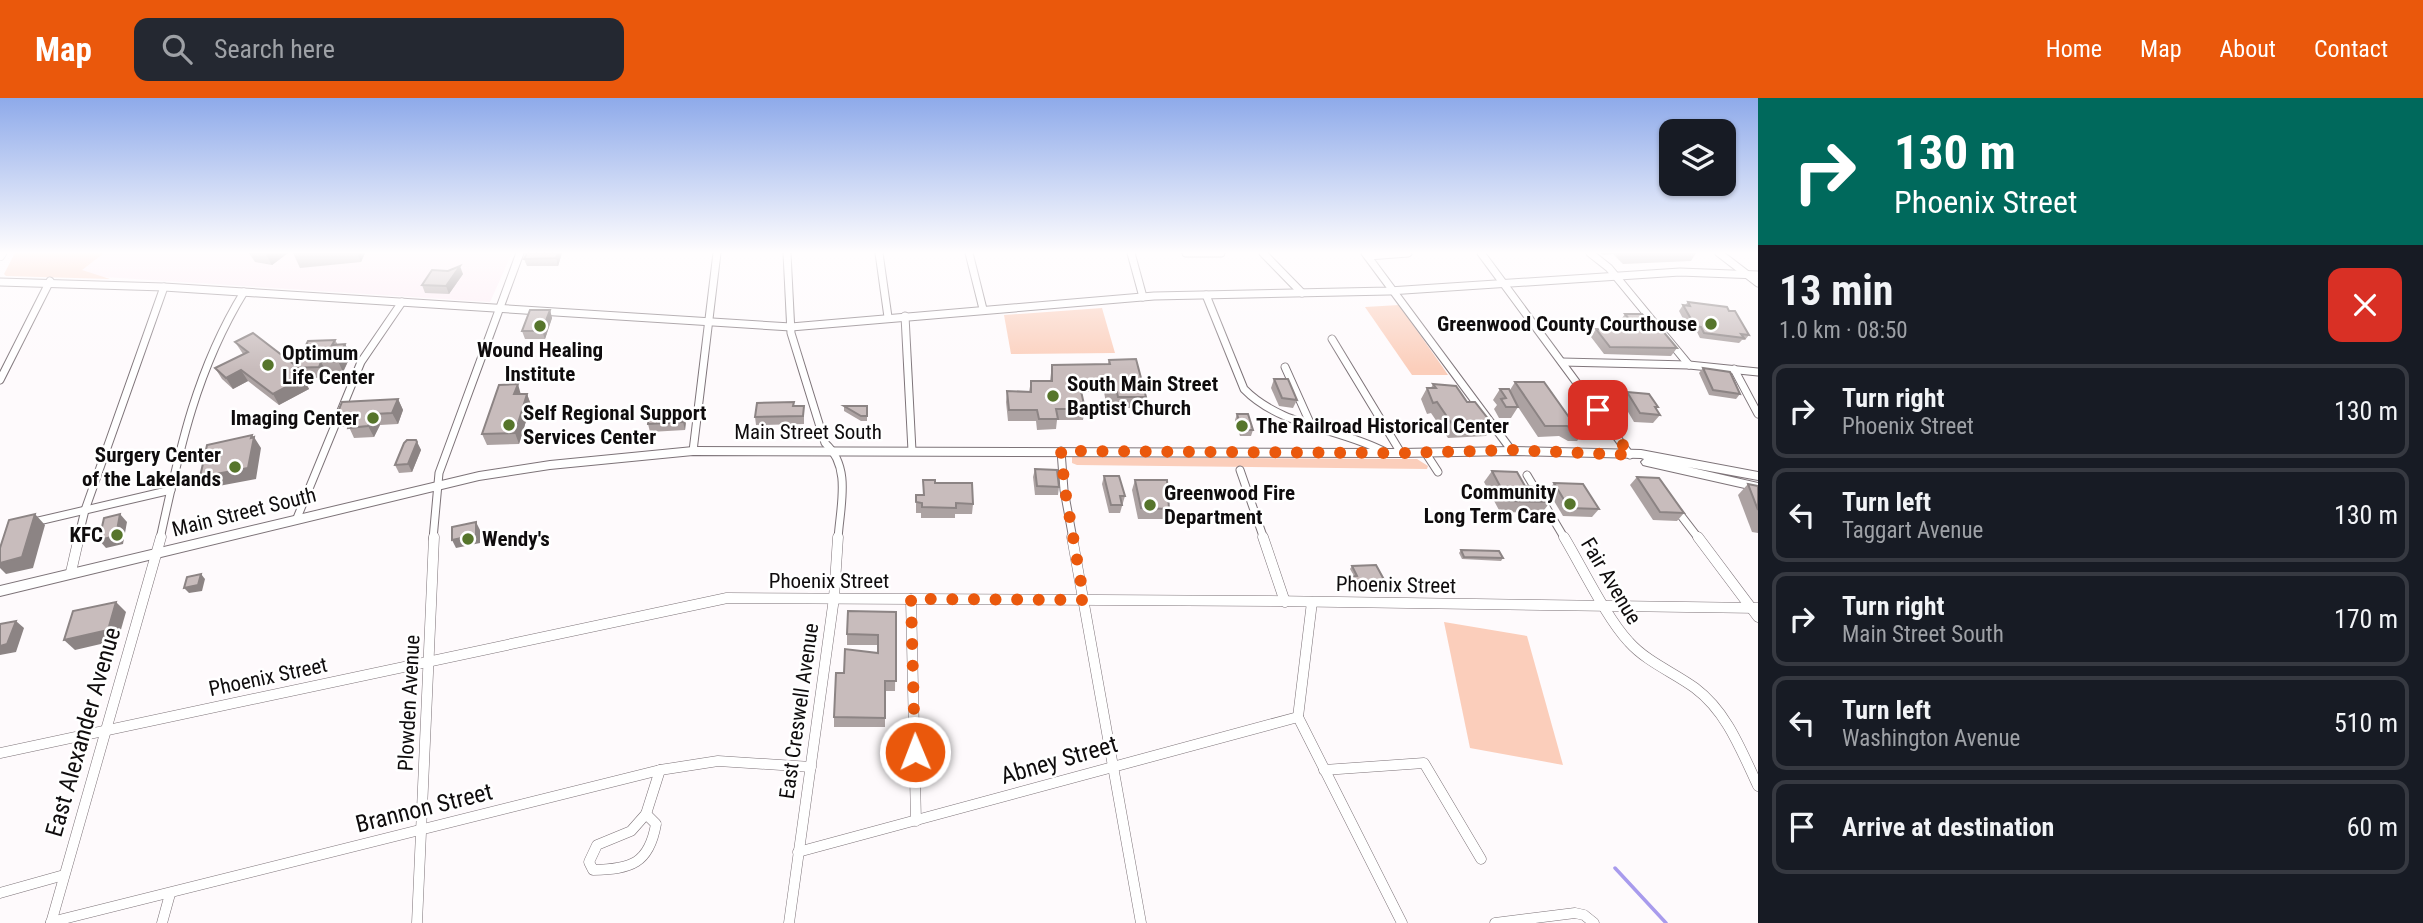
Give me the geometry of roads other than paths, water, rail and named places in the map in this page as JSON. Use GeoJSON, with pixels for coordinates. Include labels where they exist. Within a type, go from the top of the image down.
{"type":"FeatureCollection","features":[{"type":"Feature","properties":{"kind":"main road","name":"Main Street South"},"geometry":{"type":"LineString","coordinates":[[0,591],[438,485],[550,465],[693,451],[1401,453],[1512,450],[1665,457],[1758,476]]}},
{"type":"Feature","properties":{"kind":"main road","name":"Main Street South"},"geometry":{"type":"LineString","coordinates":[[1630,455],[1664,467],[1758,486]]}},
{"type":"Feature","properties":{"kind":"street"},"geometry":{"type":"LineString","coordinates":[[0,380],[45,292]]}},
{"type":"Feature","properties":{"kind":"street"},"geometry":{"type":"LineString","coordinates":[[71,572],[85,510],[162,292]]}},
{"type":"Feature","properties":{"kind":"street"},"geometry":{"type":"LineString","coordinates":[[236,292],[790,327],[1143,297],[1371,292]]}},
{"type":"Feature","properties":{"kind":"street","name":"East Alexander Avenue"},"geometry":{"type":"LineString","coordinates":[[51,923],[155,553],[194,399],[221,330],[244,292]]}},
{"type":"Feature","properties":{"kind":"street","name":"Plowden Avenue"},"geometry":{"type":"LineString","coordinates":[[417,923],[439,473],[505,292]]}},
{"type":"Feature","properties":{"kind":"street"},"geometry":{"type":"LineString","coordinates":[[693,451],[713,292]]}},
{"type":"Feature","properties":{"kind":"street","name":"East Creswell Avenue"},"geometry":{"type":"LineString","coordinates":[[789,292],[790,327],[825,443],[834,451],[843,469],[834,598],[789,923]]}},
{"type":"Feature","properties":{"kind":"street"},"geometry":{"type":"LineString","coordinates":[[884,292],[888,317]]}},
{"type":"Feature","properties":{"kind":"street"},"geometry":{"type":"LineString","coordinates":[[979,292],[983,309]]}},
{"type":"Feature","properties":{"kind":"street"},"geometry":{"type":"LineString","coordinates":[[1142,292],[1143,297]]}},
{"type":"Feature","properties":{"kind":"street"},"geometry":{"type":"LineString","coordinates":[[1394,292],[1512,450]]}},
{"type":"Feature","properties":{"kind":"street"},"geometry":{"type":"LineString","coordinates":[[1509,292],[1630,455]]}},
{"type":"Feature","properties":{"kind":"street"},"geometry":{"type":"LineString","coordinates":[[1628,292],[1689,365]]}},
{"type":"Feature","properties":{"kind":"street"},"geometry":{"type":"LineString","coordinates":[[1206,295],[1246,393],[1256,401],[1311,425],[1371,442],[1385,453]]}},
{"type":"Feature","properties":{"kind":"street"},"geometry":{"type":"LineString","coordinates":[[297,518],[360,362],[402,302]]}},
{"type":"Feature","properties":{"kind":"street"},"geometry":{"type":"LineString","coordinates":[[905,316],[912,451]]}},
{"type":"Feature","properties":{"kind":"street"},"geometry":{"type":"LineString","coordinates":[[1332,339],[1401,453]]}},
{"type":"Feature","properties":{"kind":"street"},"geometry":{"type":"LineString","coordinates":[[1562,362],[1689,365],[1758,372]]}},
{"type":"Feature","properties":{"kind":"street"},"geometry":{"type":"LineString","coordinates":[[1285,367],[1311,425]]}},
{"type":"Feature","properties":{"kind":"street"},"geometry":{"type":"LineString","coordinates":[[1734,369],[1758,414]]}},
{"type":"Feature","properties":{"kind":"street"},"geometry":{"type":"LineString","coordinates":[[1061,451],[1065,490],[1141,923]]}},
{"type":"Feature","properties":{"kind":"street"},"geometry":{"type":"LineString","coordinates":[[1425,452],[1438,472]]}},
{"type":"Feature","properties":{"kind":"street"},"geometry":{"type":"LineString","coordinates":[[1240,470],[1285,602]]}},
{"type":"Feature","properties":{"kind":"street","name":"Fair Avenue"},"geometry":{"type":"LineString","coordinates":[[1527,475],[1628,642],[1698,691],[1718,710],[1754,767],[1758,786]]}},
{"type":"Feature","properties":{"kind":"street"},"geometry":{"type":"LineString","coordinates":[[24,524],[171,490]]}},
{"type":"Feature","properties":{"kind":"street"},"geometry":{"type":"LineString","coordinates":[[1674,506],[1755,608],[1758,617]]}},
{"type":"Feature","properties":{"kind":"street","name":"Phoenix Street"},"geometry":{"type":"LineString","coordinates":[[0,753],[712,600],[834,598],[1755,608]]}},
{"type":"Feature","properties":{"kind":"street"},"geometry":{"type":"LineString","coordinates":[[911,599],[916,821]]}},
{"type":"Feature","properties":{"kind":"street"},"geometry":{"type":"LineString","coordinates":[[1312,602],[1298,717],[1402,923]]}},
{"type":"Feature","properties":{"kind":"street","name":"Abney Street"},"geometry":{"type":"LineString","coordinates":[[798,852],[1298,717]]}},
{"type":"Feature","properties":{"kind":"street","name":"Brannon Street"},"geometry":{"type":"LineString","coordinates":[[51,923],[660,769],[719,761],[811,767]]}},
{"type":"Feature","properties":{"kind":"street"},"geometry":{"type":"LineString","coordinates":[[1324,769],[1423,763],[1481,859]]}},
{"type":"Feature","properties":{"kind":"street"},"geometry":{"type":"LineString","coordinates":[[646,814],[656,824],[654,839],[649,851],[639,862],[627,867],[593,870],[589,862],[597,845],[631,831],[646,814],[660,769]]}},
{"type":"Feature","properties":{"kind":"street"},"geometry":{"type":"LineString","coordinates":[[0,893],[64,875]]}},
{"type":"Feature","properties":{"kind":"street"},"geometry":{"type":"LineString","coordinates":[[162,923],[170,894]]}},
{"type":"Feature","properties":{"kind":"street"},"geometry":{"type":"LineString","coordinates":[[1495,923],[1575,913],[1584,915],[1594,923]]}},
{"type":"Feature","properties":{"kind":"waterway"},"geometry":{"type":"LineString","coordinates":[[1615,868],[1666,923]]}},
{"type":"Feature","properties":{"kind":"place","name":"Greenwood County Courthouse"},"geometry":{"type":"Point","coordinates":[1711,324]}},
{"type":"Feature","properties":{"kind":"place","name":"Wound Healing Institute"},"geometry":{"type":"Point","coordinates":[540,326]}},
{"type":"Feature","properties":{"kind":"place","name":"Optimum Life Center"},"geometry":{"type":"Point","coordinates":[268,365]}},
{"type":"Feature","properties":{"kind":"place","name":"South Main Street Baptist Church"},"geometry":{"type":"Point","coordinates":[1053,396]}},
{"type":"Feature","properties":{"kind":"place","name":"Imaging Center"},"geometry":{"type":"Point","coordinates":[373,418]}},
{"type":"Feature","properties":{"kind":"place","name":"Self Regional Support Services Center"},"geometry":{"type":"Point","coordinates":[509,425]}},
{"type":"Feature","properties":{"kind":"place","name":"The Railroad Historical Center"},"geometry":{"type":"Point","coordinates":[1242,426]}},
{"type":"Feature","properties":{"kind":"place","name":"Surgery Center of the Lakelands"},"geometry":{"type":"Point","coordinates":[235,467]}},
{"type":"Feature","properties":{"kind":"place","name":"Community Long Term Care"},"geometry":{"type":"Point","coordinates":[1570,504]}},
{"type":"Feature","properties":{"kind":"place","name":"Greenwood Fire Department"},"geometry":{"type":"Point","coordinates":[1150,505]}},
{"type":"Feature","properties":{"kind":"place","name":"KFC"},"geometry":{"type":"Point","coordinates":[117,535]}},
{"type":"Feature","properties":{"kind":"place","name":"Wendy's"},"geometry":{"type":"Point","coordinates":[468,539]}}]}
